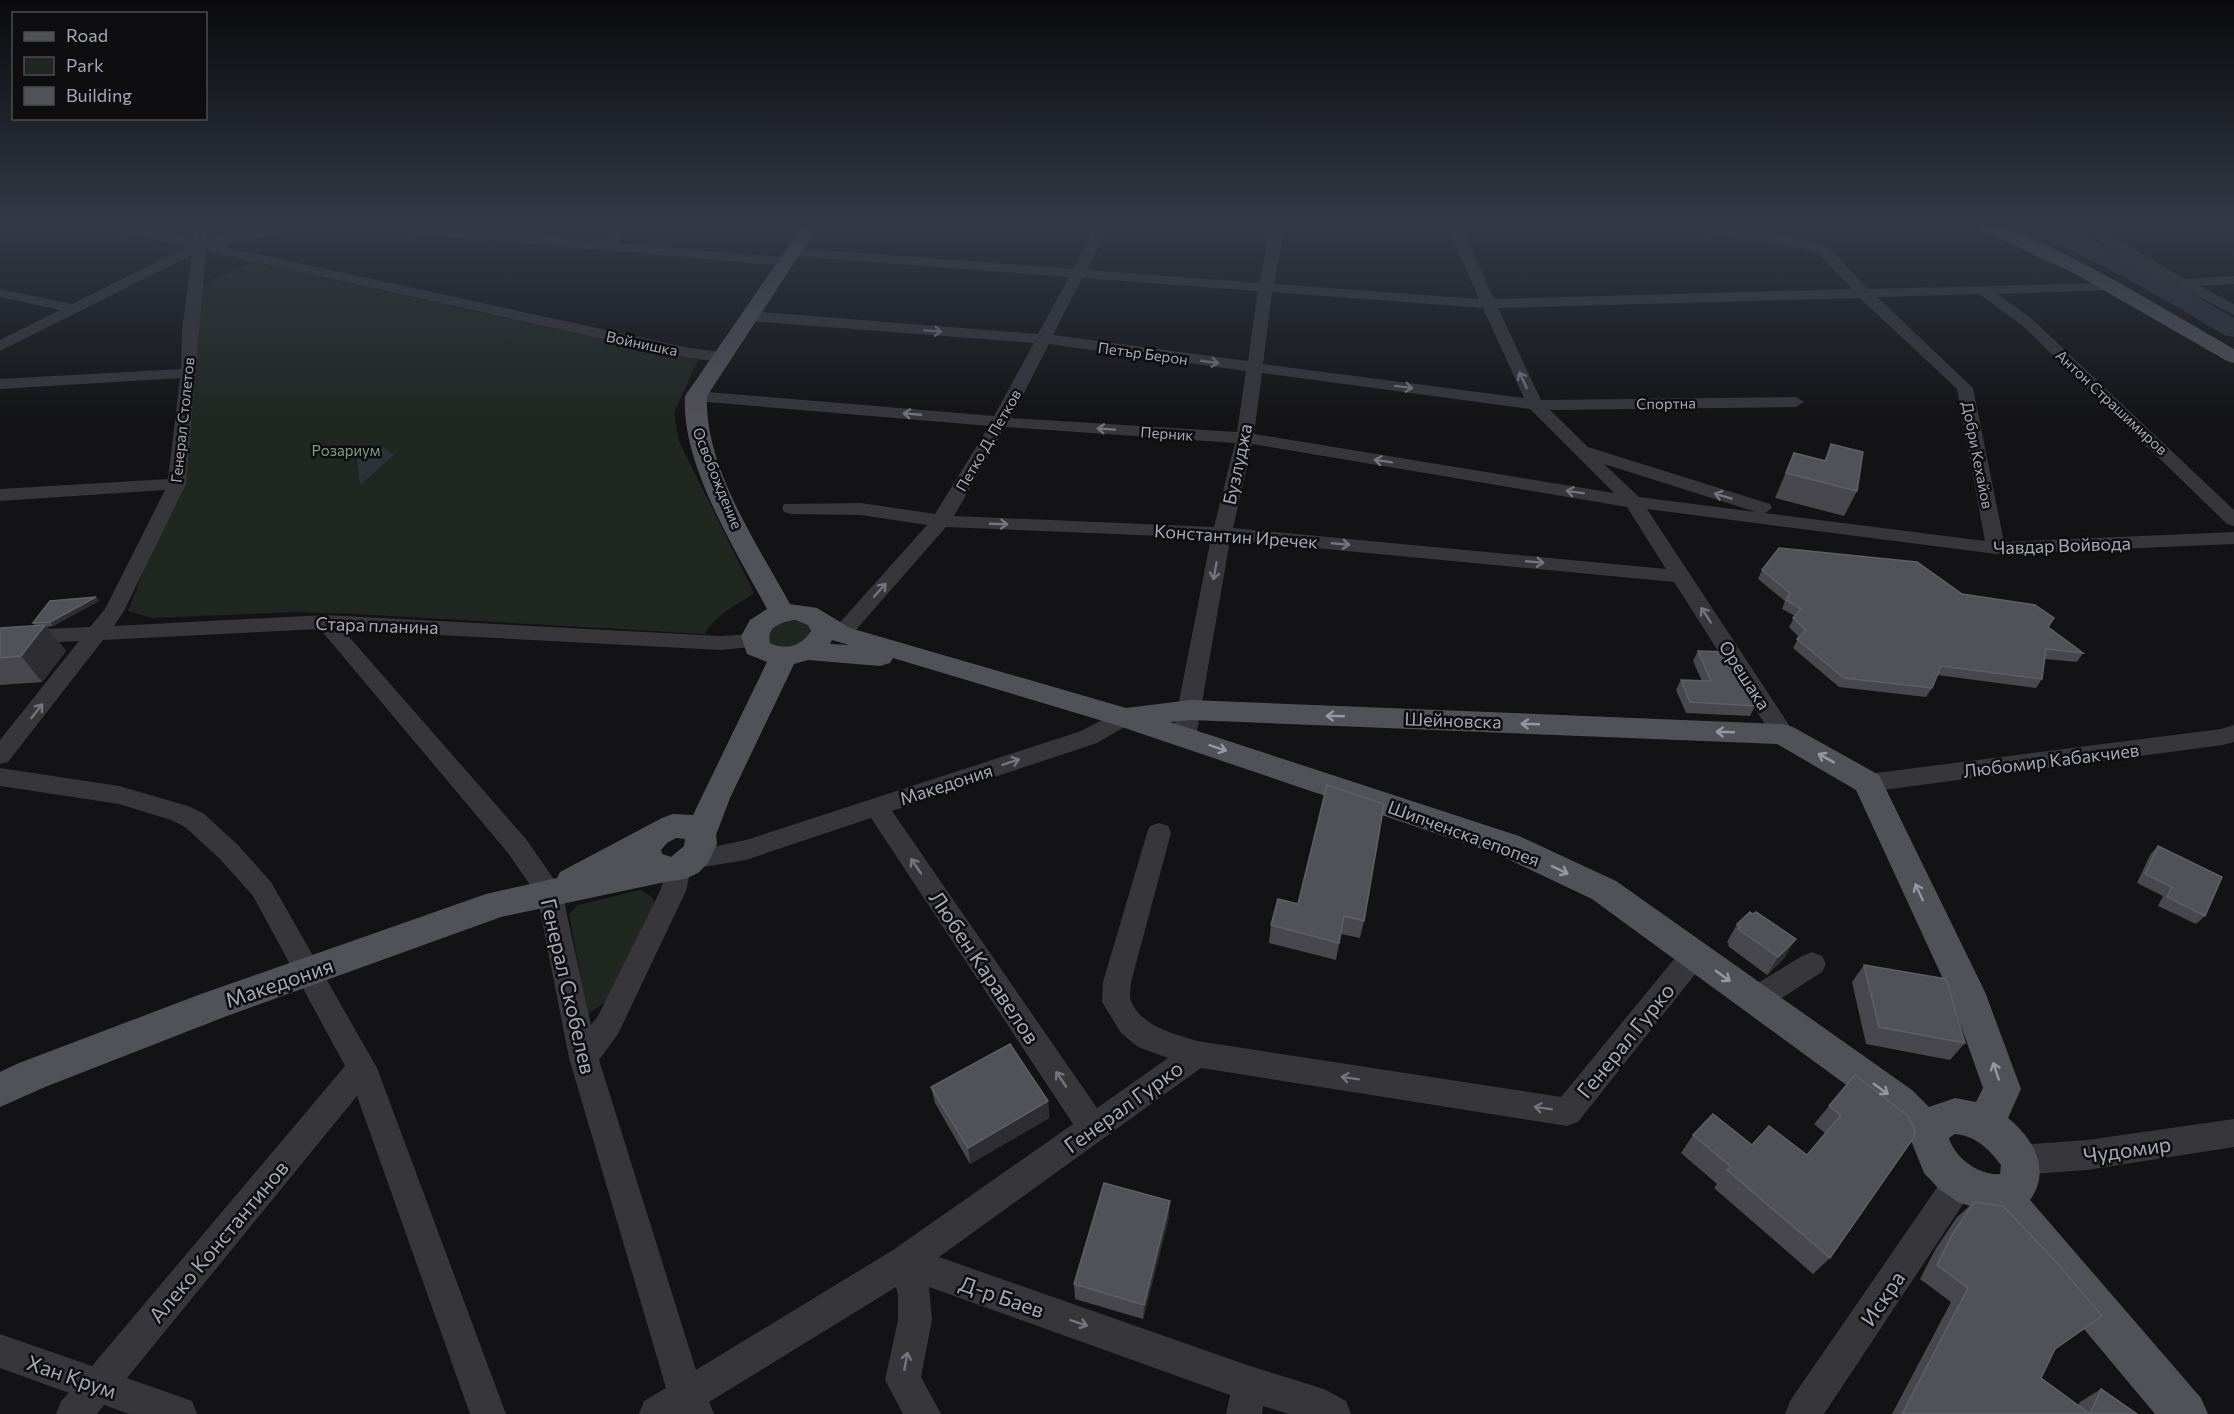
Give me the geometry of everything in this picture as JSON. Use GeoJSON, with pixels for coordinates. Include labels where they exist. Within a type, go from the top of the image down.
{"type":"FeatureCollection","features":[{"type":"Feature","properties":{"kind":"main road"},"geometry":{"type":"LineString","coordinates":[[696,396],[766,291]]}},
{"type":"Feature","properties":{"kind":"main road"},"geometry":{"type":"LineString","coordinates":[[2119,291],[2234,357]]}},
{"type":"Feature","properties":{"kind":"main road","name":"Освобождение"},"geometry":{"type":"LineString","coordinates":[[696,396],[693,417],[699,439],[728,510],[782,613]]}},
{"type":"Feature","properties":{"kind":"main road","name":"Шипченска епопея"},"geometry":{"type":"LineString","coordinates":[[782,613],[802,612],[818,618],[832,629],[1123,717],[1187,724],[1508,845],[1604,890],[1899,1102],[1929,1134]]}},
{"type":"Feature","properties":{"kind":"main road"},"geometry":{"type":"LineString","coordinates":[[754,641],[757,628],[782,613]]}},
{"type":"Feature","properties":{"kind":"main road"},"geometry":{"type":"LineString","coordinates":[[681,847],[715,798],[796,654],[822,638],[824,631],[832,629]]}},
{"type":"Feature","properties":{"kind":"main road","name":"Шипченска епопея"},"geometry":{"type":"LineString","coordinates":[[754,641],[764,653],[933,660]]}},
{"type":"Feature","properties":{"kind":"main road","name":"Шейновска"},"geometry":{"type":"LineString","coordinates":[[1187,724],[1783,734]]}},
{"type":"Feature","properties":{"kind":"main road","name":"Орешака"},"geometry":{"type":"LineString","coordinates":[[1783,734],[1868,783]]}},
{"type":"Feature","properties":{"kind":"main road"},"geometry":{"type":"LineString","coordinates":[[1868,783],[1967,992],[1990,1052],[2002,1089],[1985,1124]]}},
{"type":"Feature","properties":{"kind":"main road","name":"Македония"},"geometry":{"type":"LineString","coordinates":[[0,1090],[32,1075],[214,1005],[498,904],[556,890],[574,889],[681,847]]}},
{"type":"Feature","properties":{"kind":"main road"},"geometry":{"type":"LineString","coordinates":[[2011,1177],[1989,1193],[1960,1181],[1937,1159],[1929,1134],[1943,1118],[1955,1116],[1970,1118],[1985,1124],[2011,1147],[2011,1177],[2021,1223],[2185,1414]]}},
{"type":"Feature","properties":{"kind":"street"},"geometry":{"type":"LineString","coordinates":[[0,346],[110,291]]}},
{"type":"Feature","properties":{"kind":"street","name":"Генерал Столетов"},"geometry":{"type":"LineString","coordinates":[[0,756],[114,611],[177,484],[189,373],[190,331],[195,291]]}},
{"type":"Feature","properties":{"kind":"street","name":"Войнишка"},"geometry":{"type":"LineString","coordinates":[[406,291],[689,353],[722,357]]}},
{"type":"Feature","properties":{"kind":"street","name":"Петко Д. Петков"},"geometry":{"type":"LineString","coordinates":[[832,629],[941,521],[1000,422],[1070,291]]}},
{"type":"Feature","properties":{"kind":"street","name":"Бузлуджа"},"geometry":{"type":"LineString","coordinates":[[1187,724],[1222,533],[1245,438],[1265,291]]}},
{"type":"Feature","properties":{"kind":"street"},"geometry":{"type":"LineString","coordinates":[[1327,291],[1487,304],[1944,291]]}},
{"type":"Feature","properties":{"kind":"street","name":"Орешака"},"geometry":{"type":"LineString","coordinates":[[1481,291],[1535,405],[1633,502],[1783,734]]}},
{"type":"Feature","properties":{"kind":"street","name":"Антон Страшимиров"},"geometry":{"type":"LineString","coordinates":[[1984,291],[2027,322],[2234,520]]}},
{"type":"Feature","properties":{"kind":"street"},"geometry":{"type":"LineString","coordinates":[[2199,291],[2234,310]]}},
{"type":"Feature","properties":{"kind":"street"},"geometry":{"type":"LineString","coordinates":[[0,293],[74,309]]}},
{"type":"Feature","properties":{"kind":"street","name":"Добри Кехайов"},"geometry":{"type":"LineString","coordinates":[[1864,293],[1965,388],[1996,548]]}},
{"type":"Feature","properties":{"kind":"street","name":"Петър Берон"},"geometry":{"type":"LineString","coordinates":[[749,316],[1045,339],[1535,405]]}},
{"type":"Feature","properties":{"kind":"street"},"geometry":{"type":"LineString","coordinates":[[0,384],[189,373]]}},
{"type":"Feature","properties":{"kind":"street","name":"Перник"},"geometry":{"type":"LineString","coordinates":[[696,396],[1000,422],[1245,438],[1633,502]]}},
{"type":"Feature","properties":{"kind":"street","name":"Спортна"},"geometry":{"type":"LineString","coordinates":[[1535,405],[1796,402]]}},
{"type":"Feature","properties":{"kind":"street","name":"Чавдар Войвода"},"geometry":{"type":"LineString","coordinates":[[1581,451],[1819,526]]}},
{"type":"Feature","properties":{"kind":"street"},"geometry":{"type":"LineString","coordinates":[[0,495],[177,484]]}},
{"type":"Feature","properties":{"kind":"street","name":"Чавдар Войвода"},"geometry":{"type":"LineString","coordinates":[[1633,502],[1996,548],[2234,538]]}},
{"type":"Feature","properties":{"kind":"street","name":"Константин Иречек"},"geometry":{"type":"LineString","coordinates":[[791,508],[861,509],[941,521],[1222,533],[1680,576]]}},
{"type":"Feature","properties":{"kind":"street","name":"Стара планина"},"geometry":{"type":"LineString","coordinates":[[0,638],[325,622],[720,643],[754,641]]}},
{"type":"Feature","properties":{"kind":"street","name":"Генерал Скобелев"},"geometry":{"type":"LineString","coordinates":[[325,622],[556,890],[584,1058],[691,1404]]}},
{"type":"Feature","properties":{"kind":"street","name":"Македония"},"geometry":{"type":"LineString","coordinates":[[681,847],[746,850],[1089,736],[1123,717]]}},
{"type":"Feature","properties":{"kind":"street","name":"Любомир Кабакчиев"},"geometry":{"type":"LineString","coordinates":[[1868,783],[2223,738],[2234,733]]}},
{"type":"Feature","properties":{"kind":"street"},"geometry":{"type":"LineString","coordinates":[[0,777],[119,795],[158,805],[194,820],[230,852],[262,889],[362,1068],[488,1414]]}},
{"type":"Feature","properties":{"kind":"street","name":"Любен Каравелов"},"geometry":{"type":"LineString","coordinates":[[876,807],[1093,1128]]}},
{"type":"Feature","properties":{"kind":"street"},"geometry":{"type":"LineString","coordinates":[[1159,833],[1118,982],[1116,1002],[1131,1024],[1148,1038],[1197,1053]]}},
{"type":"Feature","properties":{"kind":"street"},"geometry":{"type":"LineString","coordinates":[[584,1058],[608,1025],[673,891],[681,847]]}},
{"type":"Feature","properties":{"kind":"street","name":"Генерал Гурко"},"geometry":{"type":"LineString","coordinates":[[657,1414],[691,1404],[905,1262],[1197,1053],[1567,1112],[1694,954]]}},
{"type":"Feature","properties":{"kind":"street"},"geometry":{"type":"LineString","coordinates":[[1755,999],[1812,964]]}},
{"type":"Feature","properties":{"kind":"street","name":"Алеко Константинов"},"geometry":{"type":"LineString","coordinates":[[74,1414],[362,1068]]}},
{"type":"Feature","properties":{"kind":"street","name":"Чудомир"},"geometry":{"type":"LineString","coordinates":[[2011,1177],[2087,1155],[2234,1134]]}},
{"type":"Feature","properties":{"kind":"street","name":"Искра"},"geometry":{"type":"LineString","coordinates":[[1803,1414],[1960,1181]]}},
{"type":"Feature","properties":{"kind":"street"},"geometry":{"type":"LineString","coordinates":[[905,1262],[915,1295],[915,1320],[903,1380],[923,1414]]}},
{"type":"Feature","properties":{"kind":"street","name":"Д-р Баев"},"geometry":{"type":"LineString","coordinates":[[905,1262],[1247,1399],[1324,1407],[1333,1414]]}},
{"type":"Feature","properties":{"kind":"street","name":"Хан Крум"},"geometry":{"type":"LineString","coordinates":[[0,1352],[178,1414]]}},
{"type":"Feature","properties":{"kind":"green space","name":"Розариум"},"geometry":{"type":"Polygon","coordinates":[[[196,291],[384,291],[698,360],[674,413],[679,441],[754,593],[715,621],[705,634],[295,612],[152,618],[128,611],[177,484],[196,291]]]}},
{"type":"Feature","properties":{"kind":"green space"},"geometry":{"type":"Polygon","coordinates":[[[791,620],[807,624],[810,627],[809,636],[800,643],[785,647],[769,642],[767,638],[773,626],[791,620]]]}},
{"type":"Feature","properties":{"kind":"green space"},"geometry":{"type":"Polygon","coordinates":[[[640,890],[652,897],[656,910],[614,996],[588,1014],[569,914],[578,905],[640,890]]]}},
{"type":"Feature","properties":{"kind":"shaded area"},"geometry":{"type":"Polygon","coordinates":[[[384,447],[394,455],[360,485],[357,458],[384,447]]]}},
{"type":"Feature","properties":{"kind":"building"},"geometry":{"type":"Polygon","coordinates":[[[1831,444],[1863,452],[1857,491],[1786,473],[1794,453],[1826,461],[1831,444]]]}},
{"type":"Feature","properties":{"kind":"building"},"geometry":{"type":"Polygon","coordinates":[[[1779,548],[1917,562],[1962,594],[2035,605],[2054,618],[2048,627],[2083,653],[2046,649],[2042,679],[1941,666],[1932,688],[1844,678],[1797,639],[1806,630],[1793,618],[1801,609],[1786,600],[1790,593],[1762,570],[1779,548]]]}},
{"type":"Feature","properties":{"kind":"building"},"geometry":{"type":"Polygon","coordinates":[[[96,597],[50,622],[33,623],[50,601],[96,597]]]}},
{"type":"Feature","properties":{"kind":"building"},"geometry":{"type":"Polygon","coordinates":[[[45,625],[21,656],[0,658],[0,628],[45,625]]]}},
{"type":"Feature","properties":{"kind":"building"},"geometry":{"type":"Polygon","coordinates":[[[1698,651],[1728,652],[1755,706],[1690,702],[1681,680],[1711,681],[1698,651]]]}},
{"type":"Feature","properties":{"kind":"building"},"geometry":{"type":"Polygon","coordinates":[[[1327,785],[1384,804],[1364,921],[1344,916],[1339,943],[1271,925],[1278,899],[1298,904],[1327,785]]]}},
{"type":"Feature","properties":{"kind":"building"},"geometry":{"type":"Polygon","coordinates":[[[2158,846],[2222,877],[2205,916],[2167,897],[2172,887],[2145,874],[2158,846]]]}},
{"type":"Feature","properties":{"kind":"building"},"geometry":{"type":"Polygon","coordinates":[[[1750,912],[1753,914],[1756,912],[1796,939],[1778,957],[1738,929],[1740,927],[1737,924],[1750,912]]]}},
{"type":"Feature","properties":{"kind":"building"},"geometry":{"type":"Polygon","coordinates":[[[1864,965],[1946,979],[1965,1043],[1879,1027],[1864,965]]]}},
{"type":"Feature","properties":{"kind":"building"},"geometry":{"type":"Polygon","coordinates":[[[1010,1044],[1048,1101],[968,1148],[931,1087],[1010,1044]]]}},
{"type":"Feature","properties":{"kind":"building"},"geometry":{"type":"Polygon","coordinates":[[[1855,1075],[1908,1116],[1915,1130],[1914,1137],[1830,1258],[1727,1170],[1731,1167],[1693,1135],[1713,1114],[1752,1145],[1769,1126],[1807,1155],[1841,1115],[1829,1106],[1855,1075]]]}},
{"type":"Feature","properties":{"kind":"building"},"geometry":{"type":"Polygon","coordinates":[[[1104,1183],[1170,1201],[1144,1305],[1074,1284],[1104,1183]]]}},
{"type":"Feature","properties":{"kind":"building"},"geometry":{"type":"Polygon","coordinates":[[[1974,1202],[2003,1206],[2059,1265],[2102,1316],[2055,1349],[2041,1378],[2090,1414],[1902,1414],[1968,1288],[1937,1265],[1952,1235],[1974,1202]]]}},
{"type":"Feature","properties":{"kind":"building"},"geometry":{"type":"Polygon","coordinates":[[[2101,1389],[2137,1414],[2090,1414],[2101,1389]]]}},
{"type":"Feature","properties":{"kind":"waterway"},"geometry":{"type":"LineString","coordinates":[[2169,291],[2234,329]]}}]}
